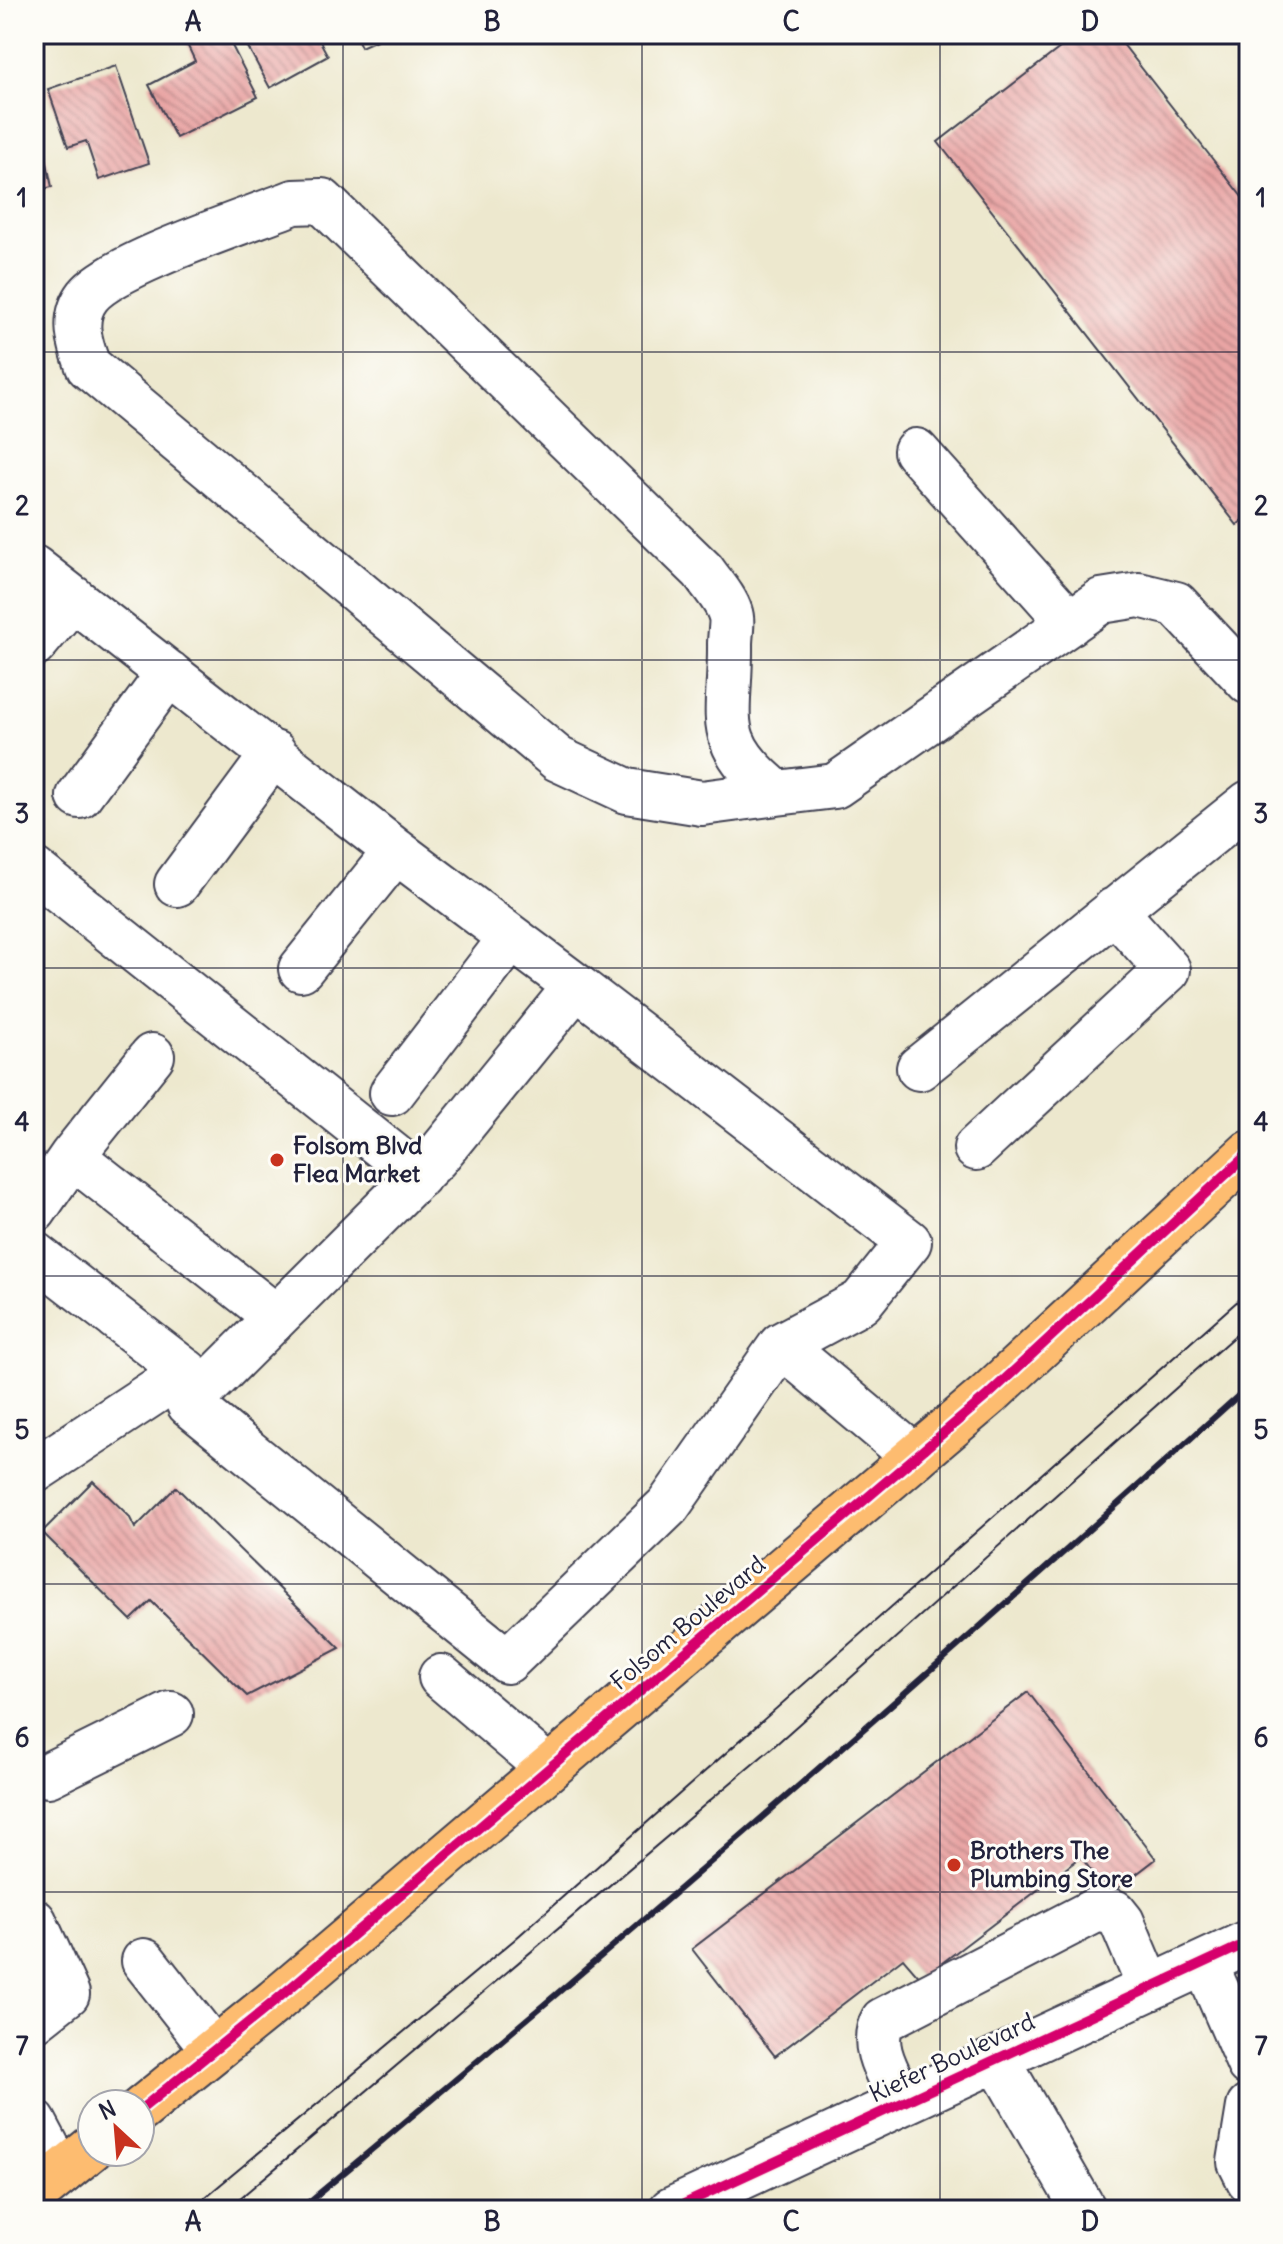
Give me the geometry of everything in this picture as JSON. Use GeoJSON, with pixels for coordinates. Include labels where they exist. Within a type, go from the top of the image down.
{"type":"FeatureCollection","features":[{"type":"Feature","properties":{"kind":"main road","name":"Folsom Boulevard"},"geometry":{"type":"LineString","coordinates":[[156,2097],[988,1395],[1249,1153]]}},
{"type":"Feature","properties":{"kind":"street"},"geometry":{"type":"LineString","coordinates":[[777,793],[747,769],[730,736],[726,698],[730,613],[703,571],[322,201],[294,202],[113,274],[86,297],[77,332],[88,366],[558,759],[627,791],[702,803],[835,786],[1101,601],[1139,595],[1176,604],[1249,682]]}},
{"type":"Feature","properties":{"kind":"street"},"geometry":{"type":"LineString","coordinates":[[916,451],[1070,623]]}},
{"type":"Feature","properties":{"kind":"street"},"geometry":{"type":"LineString","coordinates":[[34,568],[396,851],[909,1242],[861,1302],[781,1345],[668,1506],[507,1661],[189,1404],[196,1379]]}},
{"type":"Feature","properties":{"kind":"street"},"geometry":{"type":"LineString","coordinates":[[34,645],[73,598]]}},
{"type":"Feature","properties":{"kind":"street"},"geometry":{"type":"LineString","coordinates":[[79,796],[169,673]]}},
{"type":"Feature","properties":{"kind":"street"},"geometry":{"type":"LineString","coordinates":[[177,884],[274,753]]}},
{"type":"Feature","properties":{"kind":"street"},"geometry":{"type":"LineString","coordinates":[[919,1068],[1249,803]]}},
{"type":"Feature","properties":{"kind":"street"},"geometry":{"type":"LineString","coordinates":[[301,969],[396,851]]}},
{"type":"Feature","properties":{"kind":"street"},"geometry":{"type":"LineString","coordinates":[[34,870],[419,1176]]}},
{"type":"Feature","properties":{"kind":"street"},"geometry":{"type":"LineString","coordinates":[[976,1148],[1168,970],[1114,910]]}},
{"type":"Feature","properties":{"kind":"street"},"geometry":{"type":"LineString","coordinates":[[392,1093],[511,938]]}},
{"type":"Feature","properties":{"kind":"street"},"geometry":{"type":"LineString","coordinates":[[34,1471],[196,1379],[276,1317],[419,1176],[576,986]]}},
{"type":"Feature","properties":{"kind":"street"},"geometry":{"type":"LineString","coordinates":[[34,1211],[72,1156],[152,1056]]}},
{"type":"Feature","properties":{"kind":"street"},"geometry":{"type":"LineString","coordinates":[[72,1156],[276,1317]]}},
{"type":"Feature","properties":{"kind":"street"},"geometry":{"type":"LineString","coordinates":[[34,1254],[196,1379]]}},
{"type":"Feature","properties":{"kind":"street"},"geometry":{"type":"LineString","coordinates":[[781,1345],[915,1457]]}},
{"type":"Feature","properties":{"kind":"street"},"geometry":{"type":"LineString","coordinates":[[441,1677],[548,1768]]}},
{"type":"Feature","properties":{"kind":"street"},"geometry":{"type":"LineString","coordinates":[[48,1775],[171,1714]]}},
{"type":"Feature","properties":{"kind":"street"},"geometry":{"type":"LineString","coordinates":[[902,2103],[877,2045],[876,2032],[883,2020],[1096,1910],[1114,1912],[1122,1922],[1150,1988]]}},
{"type":"Feature","properties":{"kind":"street"},"geometry":{"type":"LineString","coordinates":[[34,1921],[67,1994],[34,2020]]}},
{"type":"Feature","properties":{"kind":"street","name":"Kiefer Boulevard"},"geometry":{"type":"LineString","coordinates":[[671,2210],[1249,1942]]}},
{"type":"Feature","properties":{"kind":"street"},"geometry":{"type":"LineString","coordinates":[[144,1961],[214,2050]]}},
{"type":"Feature","properties":{"kind":"street"},"geometry":{"type":"LineString","coordinates":[[1205,1963],[1249,2064]]}},
{"type":"Feature","properties":{"kind":"street"},"geometry":{"type":"LineString","coordinates":[[997,2059],[1084,2210]]}},
{"type":"Feature","properties":{"kind":"street"},"geometry":{"type":"LineString","coordinates":[[1249,2107],[1240,2162],[1249,2180]]}},
{"type":"Feature","properties":{"kind":"street"},"geometry":{"type":"LineString","coordinates":[[34,2122],[62,2172]]}},
{"type":"Feature","properties":{"kind":"building"},"geometry":{"type":"Polygon","coordinates":[[[196,34],[226,34],[258,97],[176,138],[149,85],[195,61],[185,40],[196,34]]]}},
{"type":"Feature","properties":{"kind":"building"},"geometry":{"type":"Polygon","coordinates":[[[241,34],[316,34],[328,56],[270,88],[241,34]]]}},
{"type":"Feature","properties":{"kind":"building"},"geometry":{"type":"Polygon","coordinates":[[[355,34],[390,34],[361,47],[355,34]]]}},
{"type":"Feature","properties":{"kind":"building"},"geometry":{"type":"Polygon","coordinates":[[[1078,34],[1115,34],[1249,206],[1249,515],[1237,525],[938,142],[1078,34]]]}},
{"type":"Feature","properties":{"kind":"building"},"geometry":{"type":"Polygon","coordinates":[[[116,66],[149,163],[99,180],[86,141],[68,147],[48,89],[116,66]]]}},
{"type":"Feature","properties":{"kind":"building"},"geometry":{"type":"Polygon","coordinates":[[[34,107],[52,187],[34,191],[34,107]]]}},
{"type":"Feature","properties":{"kind":"building"},"geometry":{"type":"Polygon","coordinates":[[[93,1481],[129,1516],[135,1528],[176,1487],[340,1648],[247,1696],[151,1601],[131,1620],[42,1532],[93,1481]]]}},
{"type":"Feature","properties":{"kind":"building"},"geometry":{"type":"Polygon","coordinates":[[[1028,1692],[1156,1859],[1109,1895],[1081,1857],[921,1979],[903,1958],[775,2056],[692,1949],[1028,1692]]]}},
{"type":"Feature","properties":{"kind":"tram line"},"geometry":{"type":"LineString","coordinates":[[190,2210],[514,1940],[1249,1291]]}},
{"type":"Feature","properties":{"kind":"tram line"},"geometry":{"type":"LineString","coordinates":[[226,2210],[773,1747],[1249,1323]]}},
{"type":"Feature","properties":{"kind":"railway"},"geometry":{"type":"LineString","coordinates":[[299,2210],[778,1803],[1249,1386]]}},
{"type":"Feature","properties":{"kind":"cycle path"},"geometry":{"type":"LineString","coordinates":[[156,2097],[275,2001],[988,1395],[1249,1153]]}},
{"type":"Feature","properties":{"kind":"cycle path"},"geometry":{"type":"LineString","coordinates":[[671,2210],[1249,1942]]}},
{"type":"Feature","properties":{"kind":"place","name":"Folsom Blvd Flea Market"},"geometry":{"type":"Point","coordinates":[277,1160]}},
{"type":"Feature","properties":{"kind":"place","name":"Brothers The Plumbing Store"},"geometry":{"type":"Point","coordinates":[954,1865]}}]}
